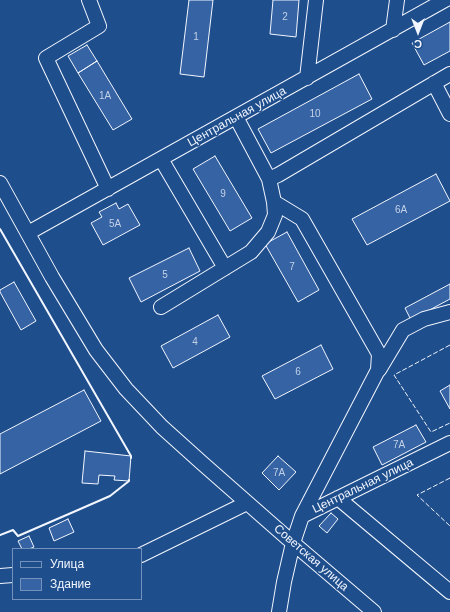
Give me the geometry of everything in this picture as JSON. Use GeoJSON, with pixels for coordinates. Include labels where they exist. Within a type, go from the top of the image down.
{"type":"FeatureCollection","features":[{"type":"Feature","properties":{"kind":"street"},"geometry":{"type":"LineString","coordinates":[[89,0],[99,26],[46,58],[108,189]]}},
{"type":"Feature","properties":{"kind":"street"},"geometry":{"type":"LineString","coordinates":[[308,78],[316,0]]}},
{"type":"Feature","properties":{"kind":"street"},"geometry":{"type":"LineString","coordinates":[[393,30],[397,0]]}},
{"type":"Feature","properties":{"kind":"street","name":"Центральная улица"},"geometry":{"type":"LineString","coordinates":[[28,233],[308,78],[445,0]]}},
{"type":"Feature","properties":{"kind":"street"},"geometry":{"type":"LineString","coordinates":[[269,179],[450,74]]}},
{"type":"Feature","properties":{"kind":"street"},"geometry":{"type":"LineString","coordinates":[[434,83],[450,114]]}},
{"type":"Feature","properties":{"kind":"street"},"geometry":{"type":"LineString","coordinates":[[161,307],[251,252],[268,232],[275,215],[269,179],[236,117]]}},
{"type":"Feature","properties":{"kind":"street"},"geometry":{"type":"LineString","coordinates":[[161,159],[225,268]]}},
{"type":"Feature","properties":{"kind":"street","name":"Советская улица"},"geometry":{"type":"LineString","coordinates":[[0,183],[52,277],[96,350],[126,389],[162,427],[293,544],[374,612]]}},
{"type":"Feature","properties":{"kind":"street"},"geometry":{"type":"LineString","coordinates":[[274,202],[302,219],[379,354],[378,370]]}},
{"type":"Feature","properties":{"kind":"street"},"geometry":{"type":"LineString","coordinates":[[302,516],[378,370],[404,330],[424,319],[450,312]]}},
{"type":"Feature","properties":{"kind":"street","name":"Центральная улица"},"geometry":{"type":"LineString","coordinates":[[279,612],[293,544],[302,516],[450,443]]}},
{"type":"Feature","properties":{"kind":"street"},"geometry":{"type":"LineString","coordinates":[[338,498],[450,592]]}},
{"type":"Feature","properties":{"kind":"street"},"geometry":{"type":"LineString","coordinates":[[142,555],[248,503]]}},
{"type":"Feature","properties":{"kind":"street"},"geometry":{"type":"LineString","coordinates":[[0,576],[12,575]]}},
{"type":"Feature","properties":{"kind":"building"},"geometry":{"type":"Polygon","coordinates":[[[189,0],[213,0],[204,77],[180,74],[189,0]]]}},
{"type":"Feature","properties":{"kind":"building"},"geometry":{"type":"Polygon","coordinates":[[[273,0],[299,0],[296,37],[270,34],[273,0]]]}},
{"type":"Feature","properties":{"kind":"building"},"geometry":{"type":"Polygon","coordinates":[[[450,22],[450,51],[424,65],[412,43],[450,22]]]}},
{"type":"Feature","properties":{"kind":"building"},"geometry":{"type":"Polygon","coordinates":[[[87,45],[97,61],[78,73],[68,56],[87,45]]]}},
{"type":"Feature","properties":{"kind":"building"},"geometry":{"type":"Polygon","coordinates":[[[97,61],[132,119],[113,130],[78,73],[97,61]]]}},
{"type":"Feature","properties":{"kind":"building"},"geometry":{"type":"Polygon","coordinates":[[[359,74],[372,99],[271,153],[258,129],[359,74]]]}},
{"type":"Feature","properties":{"kind":"building"},"geometry":{"type":"Polygon","coordinates":[[[215,156],[252,218],[230,231],[193,169],[215,156]]]}},
{"type":"Feature","properties":{"kind":"building"},"geometry":{"type":"Polygon","coordinates":[[[436,174],[450,201],[367,245],[352,219],[436,174]]]}},
{"type":"Feature","properties":{"kind":"building"},"geometry":{"type":"Polygon","coordinates":[[[116,203],[119,209],[128,204],[140,225],[103,245],[91,223],[102,217],[99,212],[116,203]]]}},
{"type":"Feature","properties":{"kind":"building"},"geometry":{"type":"Polygon","coordinates":[[[287,232],[319,290],[298,302],[265,244],[287,232]]]}},
{"type":"Feature","properties":{"kind":"building"},"geometry":{"type":"Polygon","coordinates":[[[189,248],[200,271],[141,302],[129,278],[189,248]]]}},
{"type":"Feature","properties":{"kind":"building"},"geometry":{"type":"Polygon","coordinates":[[[14,282],[36,321],[21,330],[0,292],[0,290],[14,282]]]}},
{"type":"Feature","properties":{"kind":"building"},"geometry":{"type":"Polygon","coordinates":[[[450,284],[450,299],[411,320],[405,308],[450,284]]]}},
{"type":"Feature","properties":{"kind":"building"},"geometry":{"type":"Polygon","coordinates":[[[218,315],[230,337],[173,368],[161,346],[218,315]]]}},
{"type":"Feature","properties":{"kind":"building"},"geometry":{"type":"Polygon","coordinates":[[[321,345],[333,369],[275,399],[262,376],[321,345]]]}},
{"type":"Feature","properties":{"kind":"building"},"geometry":{"type":"Polygon","coordinates":[[[450,385],[450,409],[440,391],[450,385]]]}},
{"type":"Feature","properties":{"kind":"building"},"geometry":{"type":"Polygon","coordinates":[[[84,390],[101,421],[0,474],[0,434],[84,390]]]}},
{"type":"Feature","properties":{"kind":"building"},"geometry":{"type":"Polygon","coordinates":[[[416,425],[426,442],[382,465],[373,447],[416,425]]]}},
{"type":"Feature","properties":{"kind":"building"},"geometry":{"type":"Polygon","coordinates":[[[85,451],[131,456],[129,481],[114,480],[115,476],[99,475],[98,484],[82,483],[85,451]]]}},
{"type":"Feature","properties":{"kind":"building"},"geometry":{"type":"Polygon","coordinates":[[[278,456],[296,472],[279,490],[262,473],[278,456]]]}},
{"type":"Feature","properties":{"kind":"building"},"geometry":{"type":"Polygon","coordinates":[[[331,513],[338,519],[327,533],[319,526],[331,513]]]}},
{"type":"Feature","properties":{"kind":"building"},"geometry":{"type":"Polygon","coordinates":[[[68,519],[74,532],[54,541],[49,528],[68,519]]]}},
{"type":"Feature","properties":{"kind":"building"},"geometry":{"type":"Polygon","coordinates":[[[29,536],[34,547],[22,548],[18,541],[29,536]]]}},
{"type":"Feature","properties":{"kind":"fence"},"geometry":{"type":"LineString","coordinates":[[450,345],[394,375],[431,432],[450,423]]}},
{"type":"Feature","properties":{"kind":"fence"},"geometry":{"type":"LineString","coordinates":[[450,478],[417,495],[450,526]]}},
{"type":"Feature","properties":{"kind":"wall"},"geometry":{"type":"LineString","coordinates":[[0,229],[131,458]]}},
{"type":"Feature","properties":{"kind":"wall"},"geometry":{"type":"LineString","coordinates":[[0,535],[13,530],[18,536],[110,496],[129,480]]}}]}
